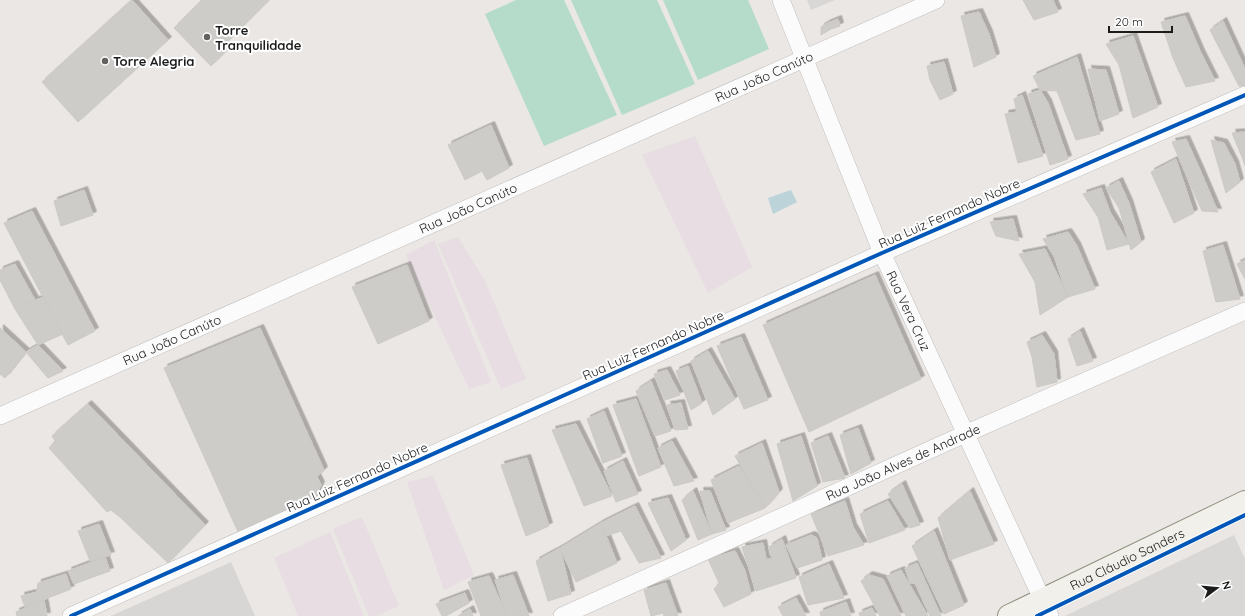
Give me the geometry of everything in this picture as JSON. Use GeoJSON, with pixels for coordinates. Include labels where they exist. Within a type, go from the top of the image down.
{"type":"FeatureCollection","features":[{"type":"Feature","properties":{"kind":"main road","name":"Rua Cláudio Sanders"},"geometry":{"type":"LineString","coordinates":[[1009,616],[1046,608],[1245,502]]}},
{"type":"Feature","properties":{"kind":"street","name":"Rua Vera Cruz"},"geometry":{"type":"LineString","coordinates":[[781,0],[882,253],[1046,608]]}},
{"type":"Feature","properties":{"kind":"street","name":"Rua João Canúto"},"geometry":{"type":"LineString","coordinates":[[0,416],[936,0]]}},
{"type":"Feature","properties":{"kind":"street","name":"Rua Luiz Fernando Nobre"},"geometry":{"type":"LineString","coordinates":[[71,616],[882,253],[1245,95]]}},
{"type":"Feature","properties":{"kind":"street","name":"Rua João Alves de Andrade"},"geometry":{"type":"LineString","coordinates":[[562,616],[965,434],[1245,311]]}},
{"type":"Feature","properties":{"kind":"shaded area"},"geometry":{"type":"Polygon","coordinates":[[[807,0],[835,0],[811,10],[807,0]]]}},
{"type":"Feature","properties":{"kind":"shaded area"},"geometry":{"type":"Polygon","coordinates":[[[695,136],[752,267],[708,293],[642,155],[695,136]]]}},
{"type":"Feature","properties":{"kind":"shaded area"},"geometry":{"type":"Polygon","coordinates":[[[458,237],[485,281],[526,379],[501,389],[438,244],[458,237]]]}},
{"type":"Feature","properties":{"kind":"shaded area"},"geometry":{"type":"Polygon","coordinates":[[[434,240],[491,382],[469,389],[406,255],[434,240]]]}},
{"type":"Feature","properties":{"kind":"shaded area"},"geometry":{"type":"Polygon","coordinates":[[[433,476],[474,575],[444,590],[407,482],[433,476]]]}},
{"type":"Feature","properties":{"kind":"shaded area"},"geometry":{"type":"Polygon","coordinates":[[[362,517],[399,606],[376,616],[369,616],[333,529],[362,517]]]}},
{"type":"Feature","properties":{"kind":"shaded area"},"geometry":{"type":"Polygon","coordinates":[[[330,532],[364,616],[298,616],[274,558],[330,532]]]}},
{"type":"Feature","properties":{"kind":"shaded area"},"geometry":{"type":"Polygon","coordinates":[[[1234,535],[1245,559],[1245,616],[1065,616],[1234,535]]]}},
{"type":"Feature","properties":{"kind":"shaded area"},"geometry":{"type":"Polygon","coordinates":[[[231,562],[255,616],[111,616],[231,562]]]}},
{"type":"Feature","properties":{"kind":"green space"},"geometry":{"type":"Polygon","coordinates":[[[516,0],[564,0],[617,115],[544,146],[485,14],[516,0]]]}},
{"type":"Feature","properties":{"kind":"green space"},"geometry":{"type":"Polygon","coordinates":[[[571,0],[657,0],[695,84],[622,115],[571,0]]]}},
{"type":"Feature","properties":{"kind":"green space"},"geometry":{"type":"Polygon","coordinates":[[[663,0],[748,0],[769,49],[698,80],[663,0]]]}},
{"type":"Feature","properties":{"kind":"water"},"geometry":{"type":"Polygon","coordinates":[[[791,190],[797,202],[773,214],[768,198],[791,190]]]}},
{"type":"Feature","properties":{"kind":"building","name":"Torre Alegria"},"geometry":{"type":"Polygon","coordinates":[[[132,0],[168,40],[78,122],[42,82],[132,0]]]}},
{"type":"Feature","properties":{"kind":"building","name":"Torre Tranquilidade"},"geometry":{"type":"Polygon","coordinates":[[[202,0],[269,0],[223,46],[227,50],[211,66],[174,28],[202,0]]]}},
{"type":"Feature","properties":{"kind":"building"},"geometry":{"type":"Polygon","coordinates":[[[1023,0],[1053,0],[1058,12],[1034,20],[1023,0]]]}},
{"type":"Feature","properties":{"kind":"building"},"geometry":{"type":"Polygon","coordinates":[[[979,12],[989,34],[996,57],[974,67],[961,16],[979,12]]]}},
{"type":"Feature","properties":{"kind":"building"},"geometry":{"type":"Polygon","coordinates":[[[1185,16],[1215,81],[1186,87],[1173,58],[1161,22],[1185,16]]]}},
{"type":"Feature","properties":{"kind":"building"},"geometry":{"type":"Polygon","coordinates":[[[838,19],[840,26],[831,29],[828,23],[838,19]]]}},
{"type":"Feature","properties":{"kind":"building"},"geometry":{"type":"Polygon","coordinates":[[[1223,21],[1245,69],[1245,86],[1239,86],[1210,30],[1223,21]]]}},
{"type":"Feature","properties":{"kind":"building"},"geometry":{"type":"Polygon","coordinates":[[[828,23],[831,29],[821,35],[821,27],[828,23]]]}},
{"type":"Feature","properties":{"kind":"building"},"geometry":{"type":"Polygon","coordinates":[[[1133,36],[1158,107],[1133,118],[1119,65],[1106,44],[1133,36]]]}},
{"type":"Feature","properties":{"kind":"building"},"geometry":{"type":"Polygon","coordinates":[[[1077,57],[1100,134],[1076,140],[1057,91],[1040,90],[1033,76],[1077,57]]]}},
{"type":"Feature","properties":{"kind":"building"},"geometry":{"type":"Polygon","coordinates":[[[944,62],[953,94],[940,100],[930,80],[927,66],[944,62]]]}},
{"type":"Feature","properties":{"kind":"building"},"geometry":{"type":"Polygon","coordinates":[[[1088,69],[1106,70],[1119,114],[1100,121],[1088,69]]]}},
{"type":"Feature","properties":{"kind":"building"},"geometry":{"type":"Polygon","coordinates":[[[1040,90],[1048,103],[1068,159],[1050,165],[1028,94],[1040,90]]]}},
{"type":"Feature","properties":{"kind":"building"},"geometry":{"type":"Polygon","coordinates":[[[1022,95],[1043,156],[1018,163],[1005,114],[1017,112],[1014,99],[1022,95]]]}},
{"type":"Feature","properties":{"kind":"building"},"geometry":{"type":"Polygon","coordinates":[[[491,125],[509,168],[487,180],[482,171],[465,180],[448,145],[491,125]]]}},
{"type":"Feature","properties":{"kind":"building"},"geometry":{"type":"Polygon","coordinates":[[[1245,132],[1245,166],[1232,133],[1245,132]]]}},
{"type":"Feature","properties":{"kind":"building"},"geometry":{"type":"Polygon","coordinates":[[[1186,139],[1218,212],[1202,211],[1190,184],[1172,142],[1186,139]]]}},
{"type":"Feature","properties":{"kind":"building"},"geometry":{"type":"Polygon","coordinates":[[[1211,140],[1224,143],[1235,164],[1240,182],[1226,193],[1211,140]]]}},
{"type":"Feature","properties":{"kind":"building"},"geometry":{"type":"Polygon","coordinates":[[[1176,159],[1194,213],[1174,223],[1151,172],[1176,159]]]}},
{"type":"Feature","properties":{"kind":"building"},"geometry":{"type":"Polygon","coordinates":[[[1119,181],[1129,203],[1141,242],[1131,250],[1119,208],[1106,188],[1119,181]]]}},
{"type":"Feature","properties":{"kind":"building"},"geometry":{"type":"Polygon","coordinates":[[[1101,188],[1110,212],[1129,244],[1107,250],[1098,217],[1083,194],[1101,188]]]}},
{"type":"Feature","properties":{"kind":"building"},"geometry":{"type":"Polygon","coordinates":[[[84,190],[93,215],[61,226],[54,201],[84,190]]]}},
{"type":"Feature","properties":{"kind":"building"},"geometry":{"type":"Polygon","coordinates":[[[32,211],[95,331],[68,345],[4,223],[32,211]]]}},
{"type":"Feature","properties":{"kind":"building"},"geometry":{"type":"Polygon","coordinates":[[[1013,219],[1019,241],[996,236],[990,222],[1013,219]]]}},
{"type":"Feature","properties":{"kind":"building"},"geometry":{"type":"Polygon","coordinates":[[[1068,232],[1077,246],[1095,289],[1068,297],[1054,256],[1043,239],[1068,232]]]}},
{"type":"Feature","properties":{"kind":"building"},"geometry":{"type":"Polygon","coordinates":[[[1223,245],[1240,299],[1216,302],[1203,251],[1223,245]]]}},
{"type":"Feature","properties":{"kind":"building"},"geometry":{"type":"Polygon","coordinates":[[[1045,249],[1068,297],[1040,315],[1035,282],[1019,254],[1045,249]]]}},
{"type":"Feature","properties":{"kind":"building"},"geometry":{"type":"Polygon","coordinates":[[[1245,260],[1245,279],[1237,264],[1245,260]]]}},
{"type":"Feature","properties":{"kind":"building"},"geometry":{"type":"Polygon","coordinates":[[[15,264],[35,300],[15,309],[0,280],[0,270],[15,264]]]}},
{"type":"Feature","properties":{"kind":"building"},"geometry":{"type":"Polygon","coordinates":[[[407,265],[429,321],[378,344],[352,287],[407,265]]]}},
{"type":"Feature","properties":{"kind":"building"},"geometry":{"type":"Polygon","coordinates":[[[875,275],[921,379],[809,432],[763,325],[875,275]]]}},
{"type":"Feature","properties":{"kind":"building"},"geometry":{"type":"Polygon","coordinates":[[[43,297],[63,334],[38,345],[15,309],[43,297]]]}},
{"type":"Feature","properties":{"kind":"building"},"geometry":{"type":"Polygon","coordinates":[[[0,328],[26,352],[5,378],[0,374],[0,328]]]}},
{"type":"Feature","properties":{"kind":"building"},"geometry":{"type":"Polygon","coordinates":[[[260,328],[324,470],[317,477],[321,485],[314,500],[239,534],[164,368],[260,328]]]}},
{"type":"Feature","properties":{"kind":"building"},"geometry":{"type":"Polygon","coordinates":[[[1080,331],[1093,361],[1077,366],[1068,339],[1080,331]]]}},
{"type":"Feature","properties":{"kind":"building"},"geometry":{"type":"Polygon","coordinates":[[[1042,335],[1054,354],[1057,382],[1037,387],[1032,357],[1027,342],[1042,335]]]}},
{"type":"Feature","properties":{"kind":"building"},"geometry":{"type":"Polygon","coordinates":[[[741,337],[768,400],[744,409],[717,346],[741,337]]]}},
{"type":"Feature","properties":{"kind":"building"},"geometry":{"type":"Polygon","coordinates":[[[38,345],[63,371],[48,378],[26,352],[38,345]]]}},
{"type":"Feature","properties":{"kind":"building"},"geometry":{"type":"Polygon","coordinates":[[[708,351],[735,399],[713,415],[691,361],[708,351]]]}},
{"type":"Feature","properties":{"kind":"building"},"geometry":{"type":"Polygon","coordinates":[[[688,366],[702,403],[691,410],[676,371],[688,366]]]}},
{"type":"Feature","properties":{"kind":"building"},"geometry":{"type":"Polygon","coordinates":[[[667,370],[680,395],[665,400],[654,374],[667,370]]]}},
{"type":"Feature","properties":{"kind":"building"},"geometry":{"type":"Polygon","coordinates":[[[651,381],[671,431],[655,436],[636,391],[651,381]]]}},
{"type":"Feature","properties":{"kind":"building"},"geometry":{"type":"Polygon","coordinates":[[[636,399],[661,467],[639,476],[613,405],[636,399]]]}},
{"type":"Feature","properties":{"kind":"building"},"geometry":{"type":"Polygon","coordinates":[[[681,403],[688,429],[675,430],[667,405],[681,403]]]}},
{"type":"Feature","properties":{"kind":"building"},"geometry":{"type":"Polygon","coordinates":[[[88,404],[205,525],[168,563],[121,518],[111,510],[107,512],[49,448],[55,441],[52,436],[88,404]]]}},
{"type":"Feature","properties":{"kind":"building"},"geometry":{"type":"Polygon","coordinates":[[[604,411],[622,456],[603,463],[587,419],[604,411]]]}},
{"type":"Feature","properties":{"kind":"building"},"geometry":{"type":"Polygon","coordinates":[[[576,424],[612,496],[584,506],[552,430],[576,424]]]}},
{"type":"Feature","properties":{"kind":"building"},"geometry":{"type":"Polygon","coordinates":[[[858,428],[871,463],[851,474],[840,435],[858,428]]]}},
{"type":"Feature","properties":{"kind":"building"},"geometry":{"type":"Polygon","coordinates":[[[801,436],[817,486],[793,501],[777,444],[801,436]]]}},
{"type":"Feature","properties":{"kind":"building"},"geometry":{"type":"Polygon","coordinates":[[[828,436],[845,478],[823,482],[811,443],[828,436]]]}},
{"type":"Feature","properties":{"kind":"building"},"geometry":{"type":"Polygon","coordinates":[[[672,441],[694,481],[674,486],[658,448],[672,441]]]}},
{"type":"Feature","properties":{"kind":"building"},"geometry":{"type":"Polygon","coordinates":[[[762,443],[779,492],[765,508],[735,456],[762,443]]]}},
{"type":"Feature","properties":{"kind":"building"},"geometry":{"type":"Polygon","coordinates":[[[527,458],[549,526],[526,536],[501,465],[527,458]]]}},
{"type":"Feature","properties":{"kind":"building"},"geometry":{"type":"Polygon","coordinates":[[[623,461],[638,494],[616,502],[604,471],[623,461]]]}},
{"type":"Feature","properties":{"kind":"building"},"geometry":{"type":"Polygon","coordinates":[[[739,466],[765,508],[728,523],[711,480],[739,466]]]}},
{"type":"Feature","properties":{"kind":"building"},"geometry":{"type":"Polygon","coordinates":[[[902,484],[920,525],[910,528],[888,494],[902,484]]]}},
{"type":"Feature","properties":{"kind":"building"},"geometry":{"type":"Polygon","coordinates":[[[693,491],[712,534],[698,540],[682,500],[693,491]]]}},
{"type":"Feature","properties":{"kind":"building"},"geometry":{"type":"Polygon","coordinates":[[[700,491],[710,491],[726,530],[712,534],[700,491]]]}},
{"type":"Feature","properties":{"kind":"building"},"geometry":{"type":"Polygon","coordinates":[[[970,491],[994,544],[950,560],[938,518],[970,491]]]}},
{"type":"Feature","properties":{"kind":"building"},"geometry":{"type":"Polygon","coordinates":[[[668,498],[686,540],[671,551],[648,503],[668,498]]]}},
{"type":"Feature","properties":{"kind":"building"},"geometry":{"type":"Polygon","coordinates":[[[845,501],[853,527],[864,545],[828,556],[811,514],[845,501]]]}},
{"type":"Feature","properties":{"kind":"building"},"geometry":{"type":"Polygon","coordinates":[[[888,501],[905,530],[869,543],[860,514],[888,501]]]}},
{"type":"Feature","properties":{"kind":"building"},"geometry":{"type":"Polygon","coordinates":[[[635,506],[661,558],[639,563],[621,531],[606,536],[601,523],[635,506]]]}},
{"type":"Feature","properties":{"kind":"building"},"geometry":{"type":"Polygon","coordinates":[[[601,523],[617,563],[576,582],[560,548],[601,523]]]}},
{"type":"Feature","properties":{"kind":"building"},"geometry":{"type":"Polygon","coordinates":[[[99,524],[111,555],[90,561],[78,531],[99,524]]]}},
{"type":"Feature","properties":{"kind":"building"},"geometry":{"type":"Polygon","coordinates":[[[934,531],[964,605],[944,614],[912,546],[934,531]]]}},
{"type":"Feature","properties":{"kind":"building"},"geometry":{"type":"Polygon","coordinates":[[[811,535],[817,538],[822,560],[797,568],[786,545],[811,535]]]}},
{"type":"Feature","properties":{"kind":"building"},"geometry":{"type":"Polygon","coordinates":[[[782,539],[796,578],[756,591],[742,547],[763,543],[766,559],[772,559],[769,547],[782,539]]]}},
{"type":"Feature","properties":{"kind":"building"},"geometry":{"type":"Polygon","coordinates":[[[560,548],[571,594],[548,601],[536,561],[560,548]]]}},
{"type":"Feature","properties":{"kind":"building"},"geometry":{"type":"Polygon","coordinates":[[[735,551],[745,571],[751,594],[724,607],[714,589],[719,583],[708,559],[735,551]]]}},
{"type":"Feature","properties":{"kind":"building"},"geometry":{"type":"Polygon","coordinates":[[[105,557],[110,571],[74,584],[68,571],[105,557]]]}},
{"type":"Feature","properties":{"kind":"building"},"geometry":{"type":"Polygon","coordinates":[[[917,563],[941,616],[930,616],[915,583],[910,583],[905,568],[917,563]]]}},
{"type":"Feature","properties":{"kind":"building"},"geometry":{"type":"Polygon","coordinates":[[[829,564],[844,598],[808,605],[799,577],[829,564]]]}},
{"type":"Feature","properties":{"kind":"building"},"geometry":{"type":"Polygon","coordinates":[[[901,570],[928,616],[906,616],[887,576],[901,570]]]}},
{"type":"Feature","properties":{"kind":"building"},"geometry":{"type":"Polygon","coordinates":[[[66,574],[71,589],[25,607],[21,596],[37,592],[38,583],[66,574]]]}},
{"type":"Feature","properties":{"kind":"building"},"geometry":{"type":"Polygon","coordinates":[[[513,575],[529,616],[507,616],[495,580],[513,575]]]}},
{"type":"Feature","properties":{"kind":"building"},"geometry":{"type":"Polygon","coordinates":[[[869,575],[883,579],[901,616],[880,616],[861,581],[869,575]]]}},
{"type":"Feature","properties":{"kind":"building"},"geometry":{"type":"Polygon","coordinates":[[[489,576],[507,616],[481,616],[468,582],[489,576]]]}},
{"type":"Feature","properties":{"kind":"building"},"geometry":{"type":"Polygon","coordinates":[[[666,583],[678,616],[664,616],[663,613],[651,616],[644,590],[666,583]]]}},
{"type":"Feature","properties":{"kind":"building"},"geometry":{"type":"Polygon","coordinates":[[[465,593],[469,603],[446,616],[442,616],[436,604],[465,593]]]}},
{"type":"Feature","properties":{"kind":"building"},"geometry":{"type":"Polygon","coordinates":[[[796,598],[806,616],[783,616],[778,607],[796,598]]]}},
{"type":"Feature","properties":{"kind":"building"},"geometry":{"type":"Polygon","coordinates":[[[44,600],[47,616],[17,616],[16,612],[44,600]]]}},
{"type":"Feature","properties":{"kind":"building"},"geometry":{"type":"Polygon","coordinates":[[[846,602],[851,616],[821,616],[820,612],[846,602]]]}},
{"type":"Feature","properties":{"kind":"building"},"geometry":{"type":"Polygon","coordinates":[[[872,608],[876,616],[860,616],[859,613],[872,608]]]}},
{"type":"Feature","properties":{"kind":"building"},"geometry":{"type":"Polygon","coordinates":[[[470,609],[473,616],[458,616],[470,609]]]}},
{"type":"Feature","properties":{"kind":"cycle path"},"geometry":{"type":"LineString","coordinates":[[71,616],[882,253],[1245,95]]}},
{"type":"Feature","properties":{"kind":"cycle path"},"geometry":{"type":"LineString","coordinates":[[1037,616],[1245,515]]}},
{"type":"Feature","properties":{"kind":"place","name":"Torre Tranquilidade"},"geometry":{"type":"Point","coordinates":[207,37]}},
{"type":"Feature","properties":{"kind":"place","name":"Torre Alegria"},"geometry":{"type":"Point","coordinates":[105,61]}}]}
